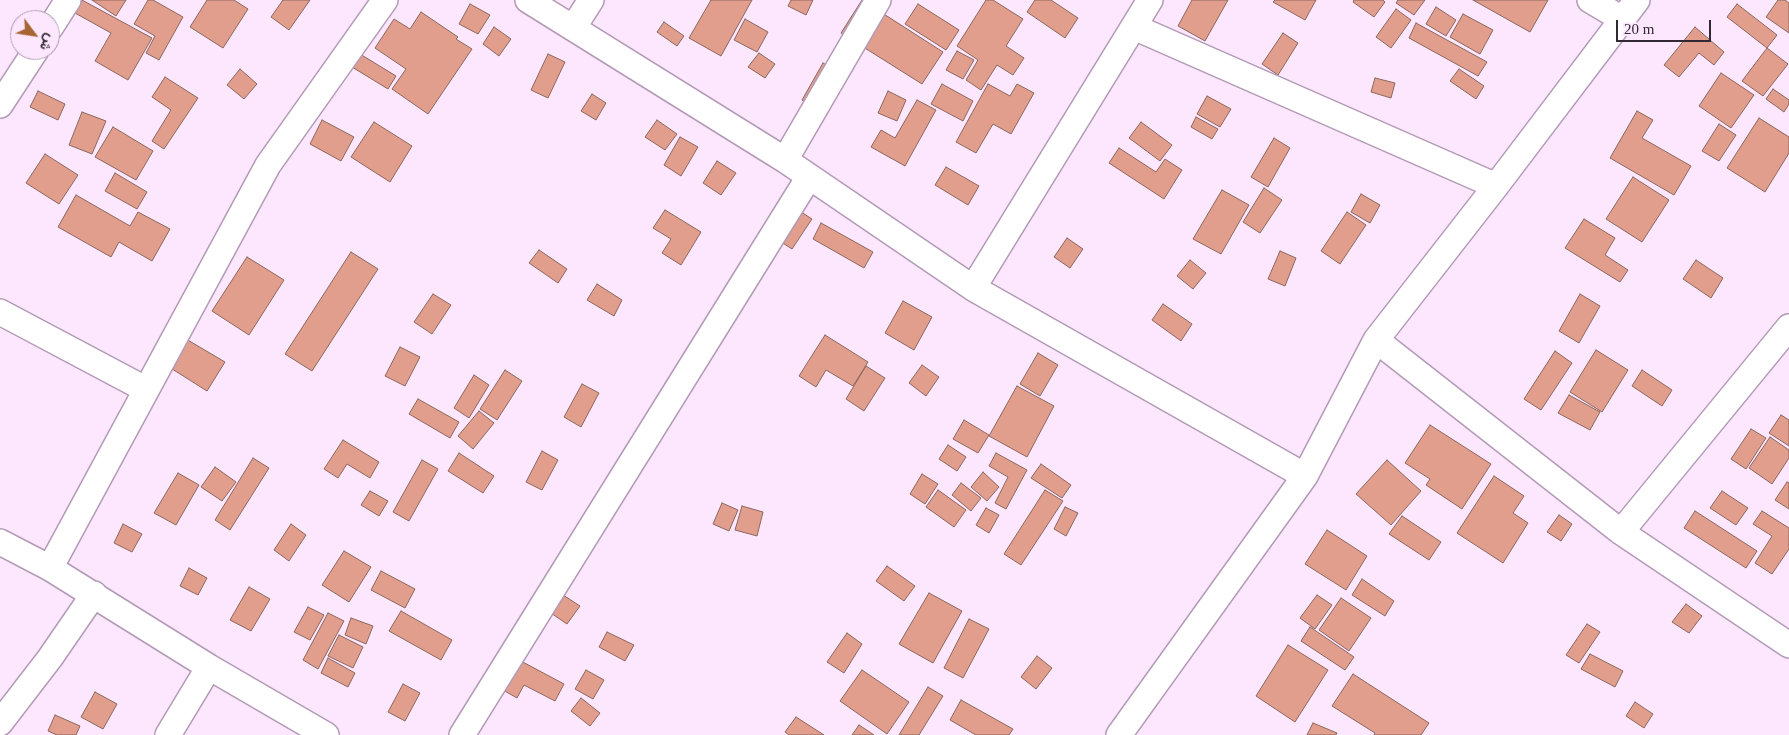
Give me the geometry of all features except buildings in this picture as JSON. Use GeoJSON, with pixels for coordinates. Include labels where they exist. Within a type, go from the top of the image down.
{"type":"FeatureCollection","features":[{"type":"Feature","properties":{"kind":"street"},"geometry":{"type":"LineString","coordinates":[[60,12],[68,0]]}},
{"type":"Feature","properties":{"kind":"street"},"geometry":{"type":"LineString","coordinates":[[50,568],[145,389],[268,165],[385,0]]}},
{"type":"Feature","properties":{"kind":"street"},"geometry":{"type":"LineString","coordinates":[[528,0],[785,160],[973,288],[1305,476]]}},
{"type":"Feature","properties":{"kind":"street"},"geometry":{"type":"LineString","coordinates":[[573,28],[591,0]]}},
{"type":"Feature","properties":{"kind":"street"},"geometry":{"type":"LineString","coordinates":[[785,160],[878,0]]}},
{"type":"Feature","properties":{"kind":"street"},"geometry":{"type":"LineString","coordinates":[[973,288],[1150,0]]}},
{"type":"Feature","properties":{"kind":"street"},"geometry":{"type":"LineString","coordinates":[[1590,0],[1622,19]]}},
{"type":"Feature","properties":{"kind":"street"},"geometry":{"type":"LineString","coordinates":[[1119,735],[1305,476],[1376,340],[1637,0]]}},
{"type":"Feature","properties":{"kind":"street"},"geometry":{"type":"LineString","coordinates":[[1134,27],[1496,186]]}},
{"type":"Feature","properties":{"kind":"street"},"geometry":{"type":"LineString","coordinates":[[0,105],[29,60]]}},
{"type":"Feature","properties":{"kind":"street"},"geometry":{"type":"LineString","coordinates":[[462,735],[809,177]]}},
{"type":"Feature","properties":{"kind":"street"},"geometry":{"type":"LineString","coordinates":[[0,312],[145,389]]}},
{"type":"Feature","properties":{"kind":"street"},"geometry":{"type":"LineString","coordinates":[[1621,532],[1789,327]]}},
{"type":"Feature","properties":{"kind":"street"},"geometry":{"type":"LineString","coordinates":[[1376,340],[1621,532],[1789,645]]}},
{"type":"Feature","properties":{"kind":"street"},"geometry":{"type":"LineString","coordinates":[[0,542],[94,594],[209,667],[326,735]]}},
{"type":"Feature","properties":{"kind":"street"},"geometry":{"type":"LineString","coordinates":[[0,723],[50,658],[94,594]]}},
{"type":"Feature","properties":{"kind":"street"},"geometry":{"type":"LineString","coordinates":[[168,735],[209,667]]}}]}
